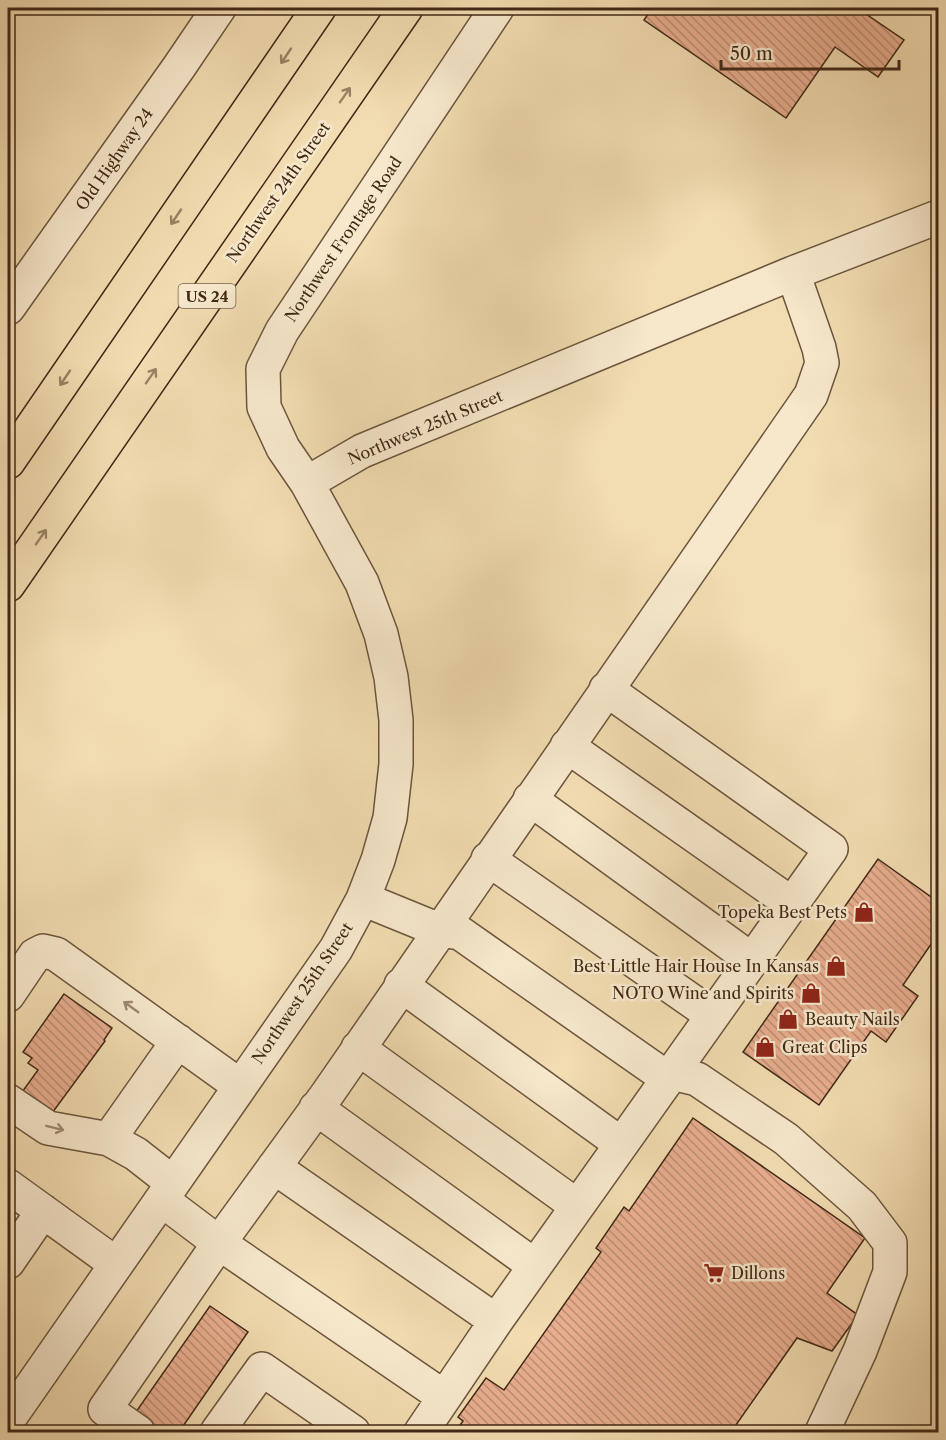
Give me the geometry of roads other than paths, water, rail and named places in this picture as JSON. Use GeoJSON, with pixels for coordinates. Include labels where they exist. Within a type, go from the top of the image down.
{"type":"FeatureCollection","features":[{"type":"Feature","properties":{"kind":"highway"},"geometry":{"type":"LineString","coordinates":[[8,462],[319,8]]}},
{"type":"Feature","properties":{"kind":"highway","name":"Northwest 24th Street"},"geometry":{"type":"LineString","coordinates":[[8,585],[405,8]]}},
{"type":"Feature","properties":{"kind":"street","name":"Old Highway 24"},"geometry":{"type":"LineString","coordinates":[[8,309],[219,8]]}},
{"type":"Feature","properties":{"kind":"street","name":"Northwest Frontage Road"},"geometry":{"type":"LineString","coordinates":[[307,483],[283,448],[264,407],[263,369],[282,331],[496,8]]}},
{"type":"Feature","properties":{"kind":"street","name":"Northwest 25th Street"},"geometry":{"type":"LineString","coordinates":[[8,1420],[336,949],[363,898],[381,850],[390,818],[396,764],[396,720],[392,677],[381,634],[362,583],[307,483],[362,451],[793,273],[939,217]]}},
{"type":"Feature","properties":{"kind":"street"},"geometry":{"type":"LineString","coordinates":[[138,1432],[105,1409],[812,395],[822,363],[793,273]]}},
{"type":"Feature","properties":{"kind":"street"},"geometry":{"type":"LineString","coordinates":[[421,1432],[621,1143],[831,849],[606,689]]}},
{"type":"Feature","properties":{"kind":"street"},"geometry":{"type":"LineString","coordinates":[[567,746],[792,904]]}},
{"type":"Feature","properties":{"kind":"street"},"geometry":{"type":"LineString","coordinates":[[530,799],[752,960]]}},
{"type":"Feature","properties":{"kind":"street"},"geometry":{"type":"LineString","coordinates":[[488,859],[712,1015]]}},
{"type":"Feature","properties":{"kind":"street"},"geometry":{"type":"LineString","coordinates":[[363,898],[439,930],[460,933],[669,1076],[698,1079],[786,1139],[862,1206],[890,1243],[890,1272],[860,1351],[822,1432]]}},
{"type":"Feature","properties":{"kind":"street"},"geometry":{"type":"LineString","coordinates":[[8,995],[35,956],[43,951],[56,954],[240,1086]]}},
{"type":"Feature","properties":{"kind":"street"},"geometry":{"type":"LineString","coordinates":[[401,985],[621,1143]]}},
{"type":"Feature","properties":{"kind":"street"},"geometry":{"type":"LineString","coordinates":[[110,1139],[178,1041]]}},
{"type":"Feature","properties":{"kind":"street"},"geometry":{"type":"LineString","coordinates":[[358,1048],[577,1206]]}},
{"type":"Feature","properties":{"kind":"street"},"geometry":{"type":"LineString","coordinates":[[8,1101],[48,1128],[110,1139],[136,1154],[168,1192],[219,1244],[444,1397]]}},
{"type":"Feature","properties":{"kind":"street"},"geometry":{"type":"LineString","coordinates":[[316,1108],[535,1266]]}},
{"type":"Feature","properties":{"kind":"street"},"geometry":{"type":"LineString","coordinates":[[274,1167],[496,1321]]}},
{"type":"Feature","properties":{"kind":"street"},"geometry":{"type":"LineString","coordinates":[[8,1186],[116,1264]]}},
{"type":"Feature","properties":{"kind":"street"},"geometry":{"type":"LineString","coordinates":[[8,1262],[43,1211]]}},
{"type":"Feature","properties":{"kind":"street"},"geometry":{"type":"LineString","coordinates":[[217,1432],[262,1369],[353,1432]]}},
{"type":"Feature","properties":{"kind":"place","name":"Topeka Best Pets"},"geometry":{"type":"Point","coordinates":[864,912]}},
{"type":"Feature","properties":{"kind":"place","name":"Best Little Hair House In Kansas"},"geometry":{"type":"Point","coordinates":[836,966]}},
{"type":"Feature","properties":{"kind":"place","name":"NOTO Wine and Spirits"},"geometry":{"type":"Point","coordinates":[811,993]}},
{"type":"Feature","properties":{"kind":"place","name":"Beauty Nails"},"geometry":{"type":"Point","coordinates":[788,1019]}},
{"type":"Feature","properties":{"kind":"place","name":"Great Clips"},"geometry":{"type":"Point","coordinates":[765,1047]}},
{"type":"Feature","properties":{"kind":"place","name":"Dillons"},"geometry":{"type":"Point","coordinates":[714,1273]}}]}
